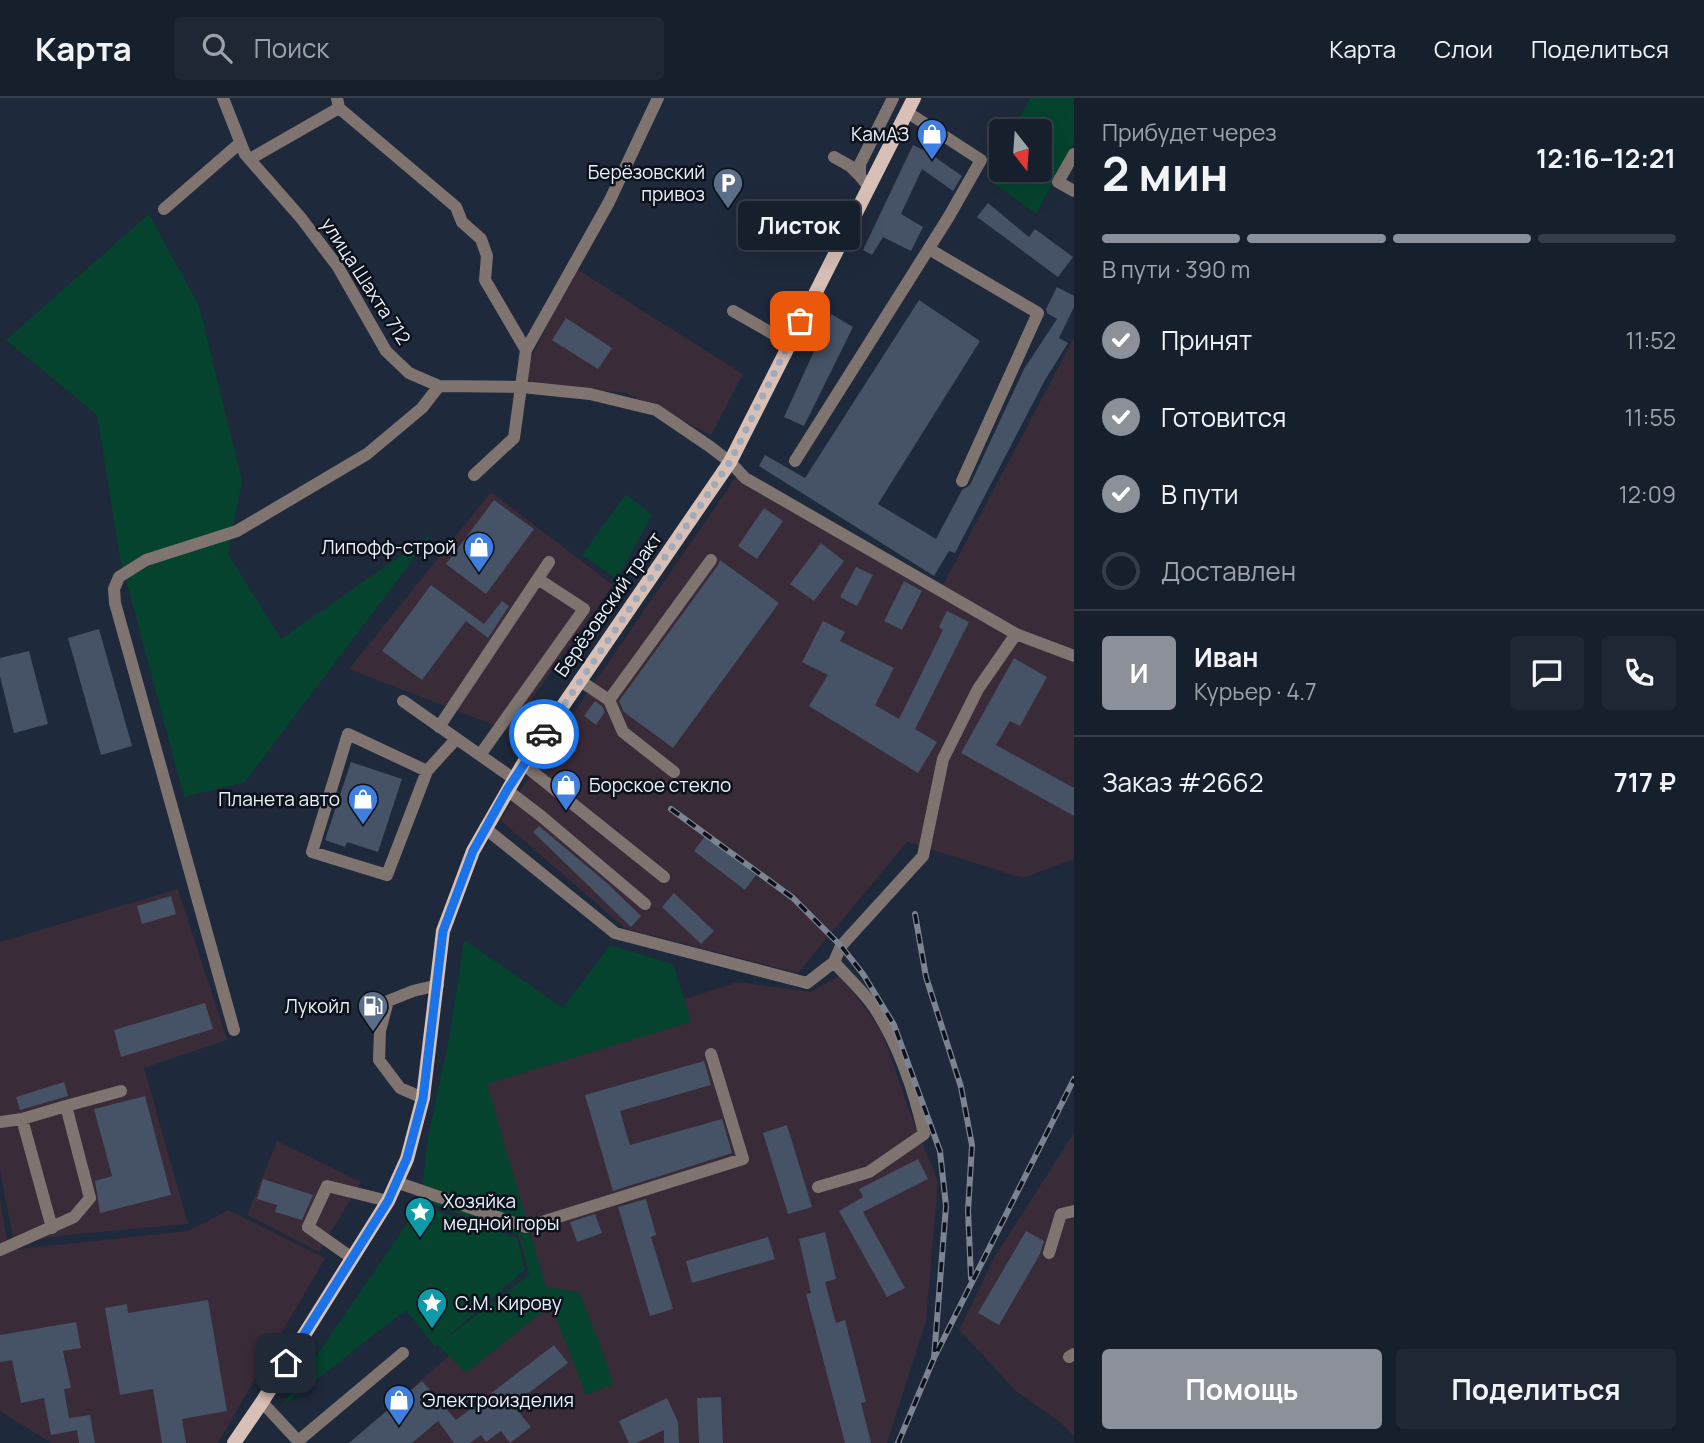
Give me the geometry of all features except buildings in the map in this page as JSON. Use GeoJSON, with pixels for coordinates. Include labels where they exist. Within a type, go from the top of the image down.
{"type":"FeatureCollection","features":[{"type":"Feature","properties":{"kind":"main road","name":"Берёзовский тракт"},"geometry":{"type":"LineString","coordinates":[[233,1443],[262,1402],[388,1201],[411,1145],[423,1098],[443,931],[473,851],[523,764],[730,462],[789,344],[864,181],[914,98]]}},
{"type":"Feature","properties":{"kind":"street","name":"улица Шахта 712"},"geometry":{"type":"LineString","coordinates":[[223,98],[244,154],[302,218],[338,267],[386,351],[409,373],[439,386],[522,387],[590,394],[656,411],[730,462],[745,478],[1016,634],[1074,656]]}},
{"type":"Feature","properties":{"kind":"street"},"geometry":{"type":"LineString","coordinates":[[474,475],[514,438],[526,351],[609,202],[659,98]]}},
{"type":"Feature","properties":{"kind":"street"},"geometry":{"type":"LineString","coordinates":[[864,181],[860,164],[893,98]]}},
{"type":"Feature","properties":{"kind":"street"},"geometry":{"type":"LineString","coordinates":[[250,159],[338,103],[456,207],[463,222],[481,239],[487,256],[485,280],[526,351]]}},
{"type":"Feature","properties":{"kind":"street"},"geometry":{"type":"LineString","coordinates":[[795,461],[929,249],[981,160],[907,112]]}},
{"type":"Feature","properties":{"kind":"street"},"geometry":{"type":"LineString","coordinates":[[164,209],[240,142]]}},
{"type":"Feature","properties":{"kind":"street"},"geometry":{"type":"LineString","coordinates":[[1074,154],[1058,182],[1074,191]]}},
{"type":"Feature","properties":{"kind":"street"},"geometry":{"type":"LineString","coordinates":[[834,156],[864,181]]}},
{"type":"Feature","properties":{"kind":"street"},"geometry":{"type":"LineString","coordinates":[[929,249],[1038,313],[962,481]]}},
{"type":"Feature","properties":{"kind":"street"},"geometry":{"type":"LineString","coordinates":[[733,310],[789,344]]}},
{"type":"Feature","properties":{"kind":"street"},"geometry":{"type":"LineString","coordinates":[[234,1030],[122,629],[114,589],[119,577],[146,561],[237,531],[367,454],[422,408],[439,386]]}},
{"type":"Feature","properties":{"kind":"street"},"geometry":{"type":"LineString","coordinates":[[609,700],[711,560]]}},
{"type":"Feature","properties":{"kind":"street"},"geometry":{"type":"LineString","coordinates":[[439,727],[549,562]]}},
{"type":"Feature","properties":{"kind":"street"},"geometry":{"type":"LineString","coordinates":[[480,755],[584,610],[538,579]]}},
{"type":"Feature","properties":{"kind":"street"},"geometry":{"type":"LineString","coordinates":[[485,828],[615,933],[807,983],[834,962],[841,946],[923,856],[943,760],[978,689],[1016,634]]}},
{"type":"Feature","properties":{"kind":"street"},"geometry":{"type":"LineString","coordinates":[[579,680],[609,700],[623,732],[674,772]]}},
{"type":"Feature","properties":{"kind":"street"},"geometry":{"type":"LineString","coordinates":[[403,701],[480,755],[541,816],[645,904]]}},
{"type":"Feature","properties":{"kind":"street"},"geometry":{"type":"LineString","coordinates":[[427,771],[348,734],[312,852],[387,875],[427,771],[456,738]]}},
{"type":"Feature","properties":{"kind":"street"},"geometry":{"type":"LineString","coordinates":[[523,764],[664,877]]}},
{"type":"Feature","properties":{"kind":"street"},"geometry":{"type":"LineString","coordinates":[[818,1187],[869,1172],[924,1134],[918,1107],[898,1051],[874,1006],[834,962]]}},
{"type":"Feature","properties":{"kind":"street"},"geometry":{"type":"LineString","coordinates":[[423,1098],[400,1088],[380,1060],[380,1031],[388,1001],[438,985]]}},
{"type":"Feature","properties":{"kind":"street"},"geometry":{"type":"LineString","coordinates":[[396,1182],[526,1227],[743,1159],[711,1054]]}},
{"type":"Feature","properties":{"kind":"street"},"geometry":{"type":"LineString","coordinates":[[0,1122],[22,1119],[121,1091]]}},
{"type":"Feature","properties":{"kind":"street"},"geometry":{"type":"LineString","coordinates":[[0,1250],[74,1217],[90,1198],[66,1106]]}},
{"type":"Feature","properties":{"kind":"street"},"geometry":{"type":"LineString","coordinates":[[22,1119],[52,1228]]}},
{"type":"Feature","properties":{"kind":"street"},"geometry":{"type":"LineString","coordinates":[[352,1258],[308,1227],[327,1186],[388,1201]]}},
{"type":"Feature","properties":{"kind":"street"},"geometry":{"type":"LineString","coordinates":[[1049,1253],[1061,1214],[1074,1211]]}},
{"type":"Feature","properties":{"kind":"street"},"geometry":{"type":"LineString","coordinates":[[262,1402],[299,1442],[403,1353]]}},
{"type":"Feature","properties":{"kind":"shaded area"},"geometry":{"type":"Polygon","coordinates":[[[575,268],[743,374],[711,435],[626,393],[519,383],[575,268]]]}},
{"type":"Feature","properties":{"kind":"shaded area"},"geometry":{"type":"Polygon","coordinates":[[[1074,338],[1074,859],[1023,878],[907,842],[798,973],[626,929],[500,820],[740,471],[943,585],[1074,338]]]}},
{"type":"Feature","properties":{"kind":"shaded area"},"geometry":{"type":"Polygon","coordinates":[[[491,492],[613,585],[509,731],[349,669],[491,492]]]}},
{"type":"Feature","properties":{"kind":"shaded area"},"geometry":{"type":"Polygon","coordinates":[[[178,889],[227,1040],[144,1068],[188,1224],[67,1235],[14,1244],[0,1171],[0,942],[178,889]]]}},
{"type":"Feature","properties":{"kind":"shaded area"},"geometry":{"type":"Polygon","coordinates":[[[840,975],[882,1031],[910,1113],[938,1181],[926,1321],[887,1443],[349,1443],[533,1282],[466,1070],[738,982],[811,992],[840,975]]]}},
{"type":"Feature","properties":{"kind":"shaded area"},"geometry":{"type":"Polygon","coordinates":[[[1074,1133],[1074,1436],[1061,1423],[1016,1391],[959,1330],[995,1256],[1074,1133]]]}},
{"type":"Feature","properties":{"kind":"shaded area"},"geometry":{"type":"Polygon","coordinates":[[[277,1141],[361,1182],[319,1252],[247,1215],[277,1141]]]}},
{"type":"Feature","properties":{"kind":"shaded area"},"geometry":{"type":"Polygon","coordinates":[[[0,1200],[9,1250],[188,1231],[228,1210],[325,1258],[218,1443],[51,1443],[0,1411],[0,1200]]]}},
{"type":"Feature","properties":{"kind":"green space"},"geometry":{"type":"Polygon","coordinates":[[[1030,98],[1074,98],[1074,143],[1036,214],[992,182],[1052,182],[1052,119],[1019,119],[1030,98]]]}},
{"type":"Feature","properties":{"kind":"green space"},"geometry":{"type":"Polygon","coordinates":[[[149,214],[199,306],[242,481],[228,554],[281,639],[433,533],[245,782],[184,797],[120,557],[97,415],[6,340],[149,214]]]}},
{"type":"Feature","properties":{"kind":"green space"},"geometry":{"type":"Polygon","coordinates":[[[626,494],[652,515],[617,579],[582,555],[626,494]]]}},
{"type":"Feature","properties":{"kind":"green space"},"geometry":{"type":"Polygon","coordinates":[[[464,940],[563,1008],[610,945],[673,964],[691,1022],[487,1084],[546,1287],[579,1292],[613,1384],[586,1395],[551,1305],[466,1373],[438,1345],[435,1347],[406,1310],[281,1407],[420,1205],[517,1238],[525,1270],[440,1343],[529,1275],[520,1235],[421,1200],[428,1137],[450,1034],[464,940]]]}},
{"type":"Feature","properties":{"kind":"railway"},"geometry":{"type":"LineString","coordinates":[[671,809],[793,898],[841,946],[863,974],[894,1025],[940,1151],[946,1206],[934,1358]]}},
{"type":"Feature","properties":{"kind":"railway"},"geometry":{"type":"LineString","coordinates":[[915,914],[926,977],[961,1087],[972,1145],[968,1211],[971,1278]]}},
{"type":"Feature","properties":{"kind":"railway"},"geometry":{"type":"LineString","coordinates":[[898,1443],[934,1358],[1074,1079]]}},
{"type":"Feature","properties":{"kind":"way so far"},"geometry":{"type":"LineString","coordinates":[[544,734],[730,462],[800,321]]}},
{"type":"Feature","properties":{"kind":"place","name":"КамАЗ"},"geometry":{"type":"Point","coordinates":[932,161]}},
{"type":"Feature","properties":{"kind":"place","name":"Берёзовский привоз"},"geometry":{"type":"Point","coordinates":[728,210]}},
{"type":"Feature","properties":{"kind":"place","name":"Листок"},"geometry":{"type":"Point","coordinates":[800,321]}},
{"type":"Feature","properties":{"kind":"place","name":"Липофф-строй"},"geometry":{"type":"Point","coordinates":[479,574]}},
{"type":"Feature","properties":{"kind":"place","name":"Борское стекло"},"geometry":{"type":"Point","coordinates":[566,812]}},
{"type":"Feature","properties":{"kind":"place","name":"Планета авто"},"geometry":{"type":"Point","coordinates":[363,826]}},
{"type":"Feature","properties":{"kind":"place","name":"Лукойл"},"geometry":{"type":"Point","coordinates":[373,1033]}},
{"type":"Feature","properties":{"kind":"place","name":"Хозяйка медной горы"},"geometry":{"type":"Point","coordinates":[420,1239]}},
{"type":"Feature","properties":{"kind":"place","name":"С.М. Кирову"},"geometry":{"type":"Point","coordinates":[432,1330]}},
{"type":"Feature","properties":{"kind":"place","name":"Электроизделия"},"geometry":{"type":"Point","coordinates":[399,1427]}},
{"type":"Feature","properties":{"kind":"route"},"geometry":{"type":"LineString","coordinates":[[286,1363],[388,1201],[407,1158],[423,1098],[443,931],[473,851],[507,790],[544,734]]}}]}
